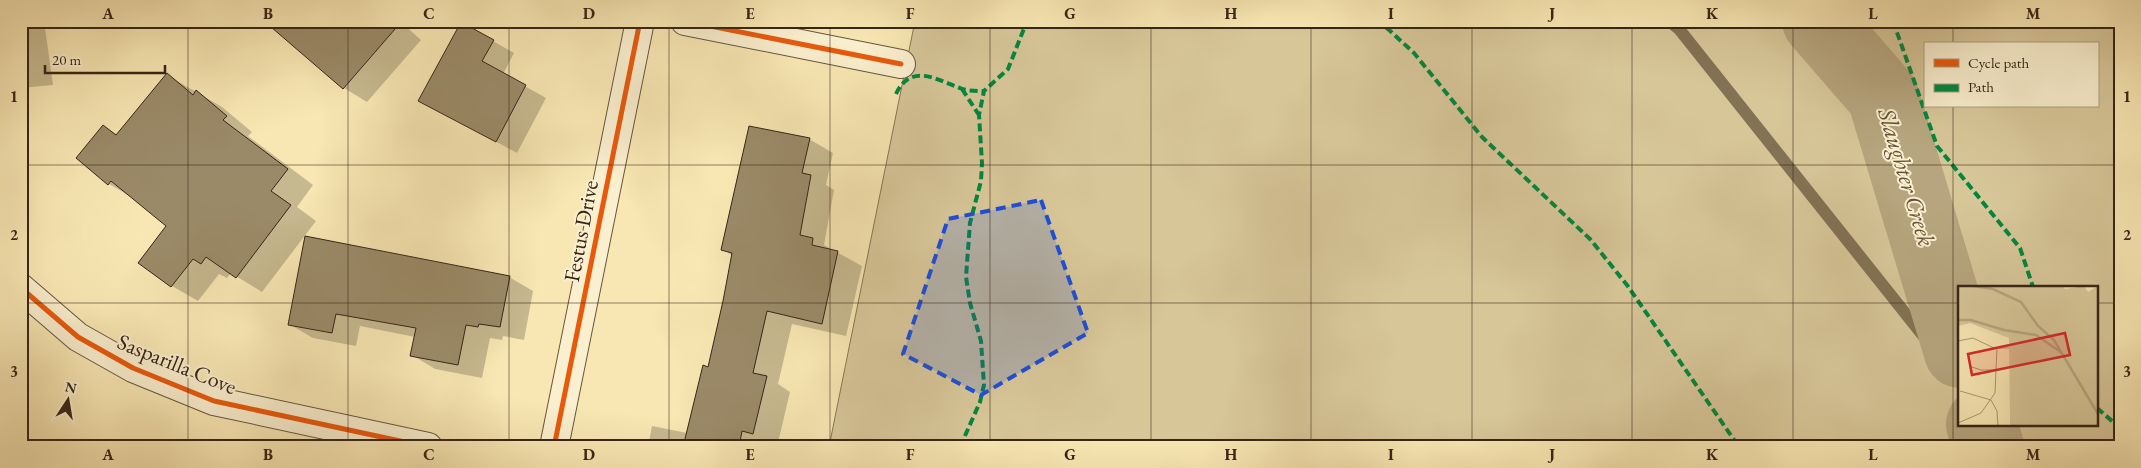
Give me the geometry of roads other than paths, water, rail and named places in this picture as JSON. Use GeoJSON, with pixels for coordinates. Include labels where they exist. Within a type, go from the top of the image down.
{"type":"FeatureCollection","features":[{"type":"Feature","properties":{"kind":"street","name":"Festus Drive"},"geometry":{"type":"LineString","coordinates":[[554,447],[640,21]]}},
{"type":"Feature","properties":{"kind":"street"},"geometry":{"type":"LineString","coordinates":[[685,21],[901,64]]}},
{"type":"Feature","properties":{"kind":"street","name":"Sasparilla Cove"},"geometry":{"type":"LineString","coordinates":[[21,288],[78,337],[133,368],[205,397],[428,447]]}},
{"type":"Feature","properties":{"kind":"waterway"},"geometry":{"type":"LineString","coordinates":[[1669,21],[1679,29],[1958,379]]}},
{"type":"Feature","properties":{"kind":"waterway","name":"Slaughter Creek"},"geometry":{"type":"LineString","coordinates":[[1818,21],[1883,96],[1958,345]]}},
{"type":"Feature","properties":{"kind":"waterway","name":"Slaughter Creek"},"geometry":{"type":"LineString","coordinates":[[1983,426],[1988,447]]}}]}
